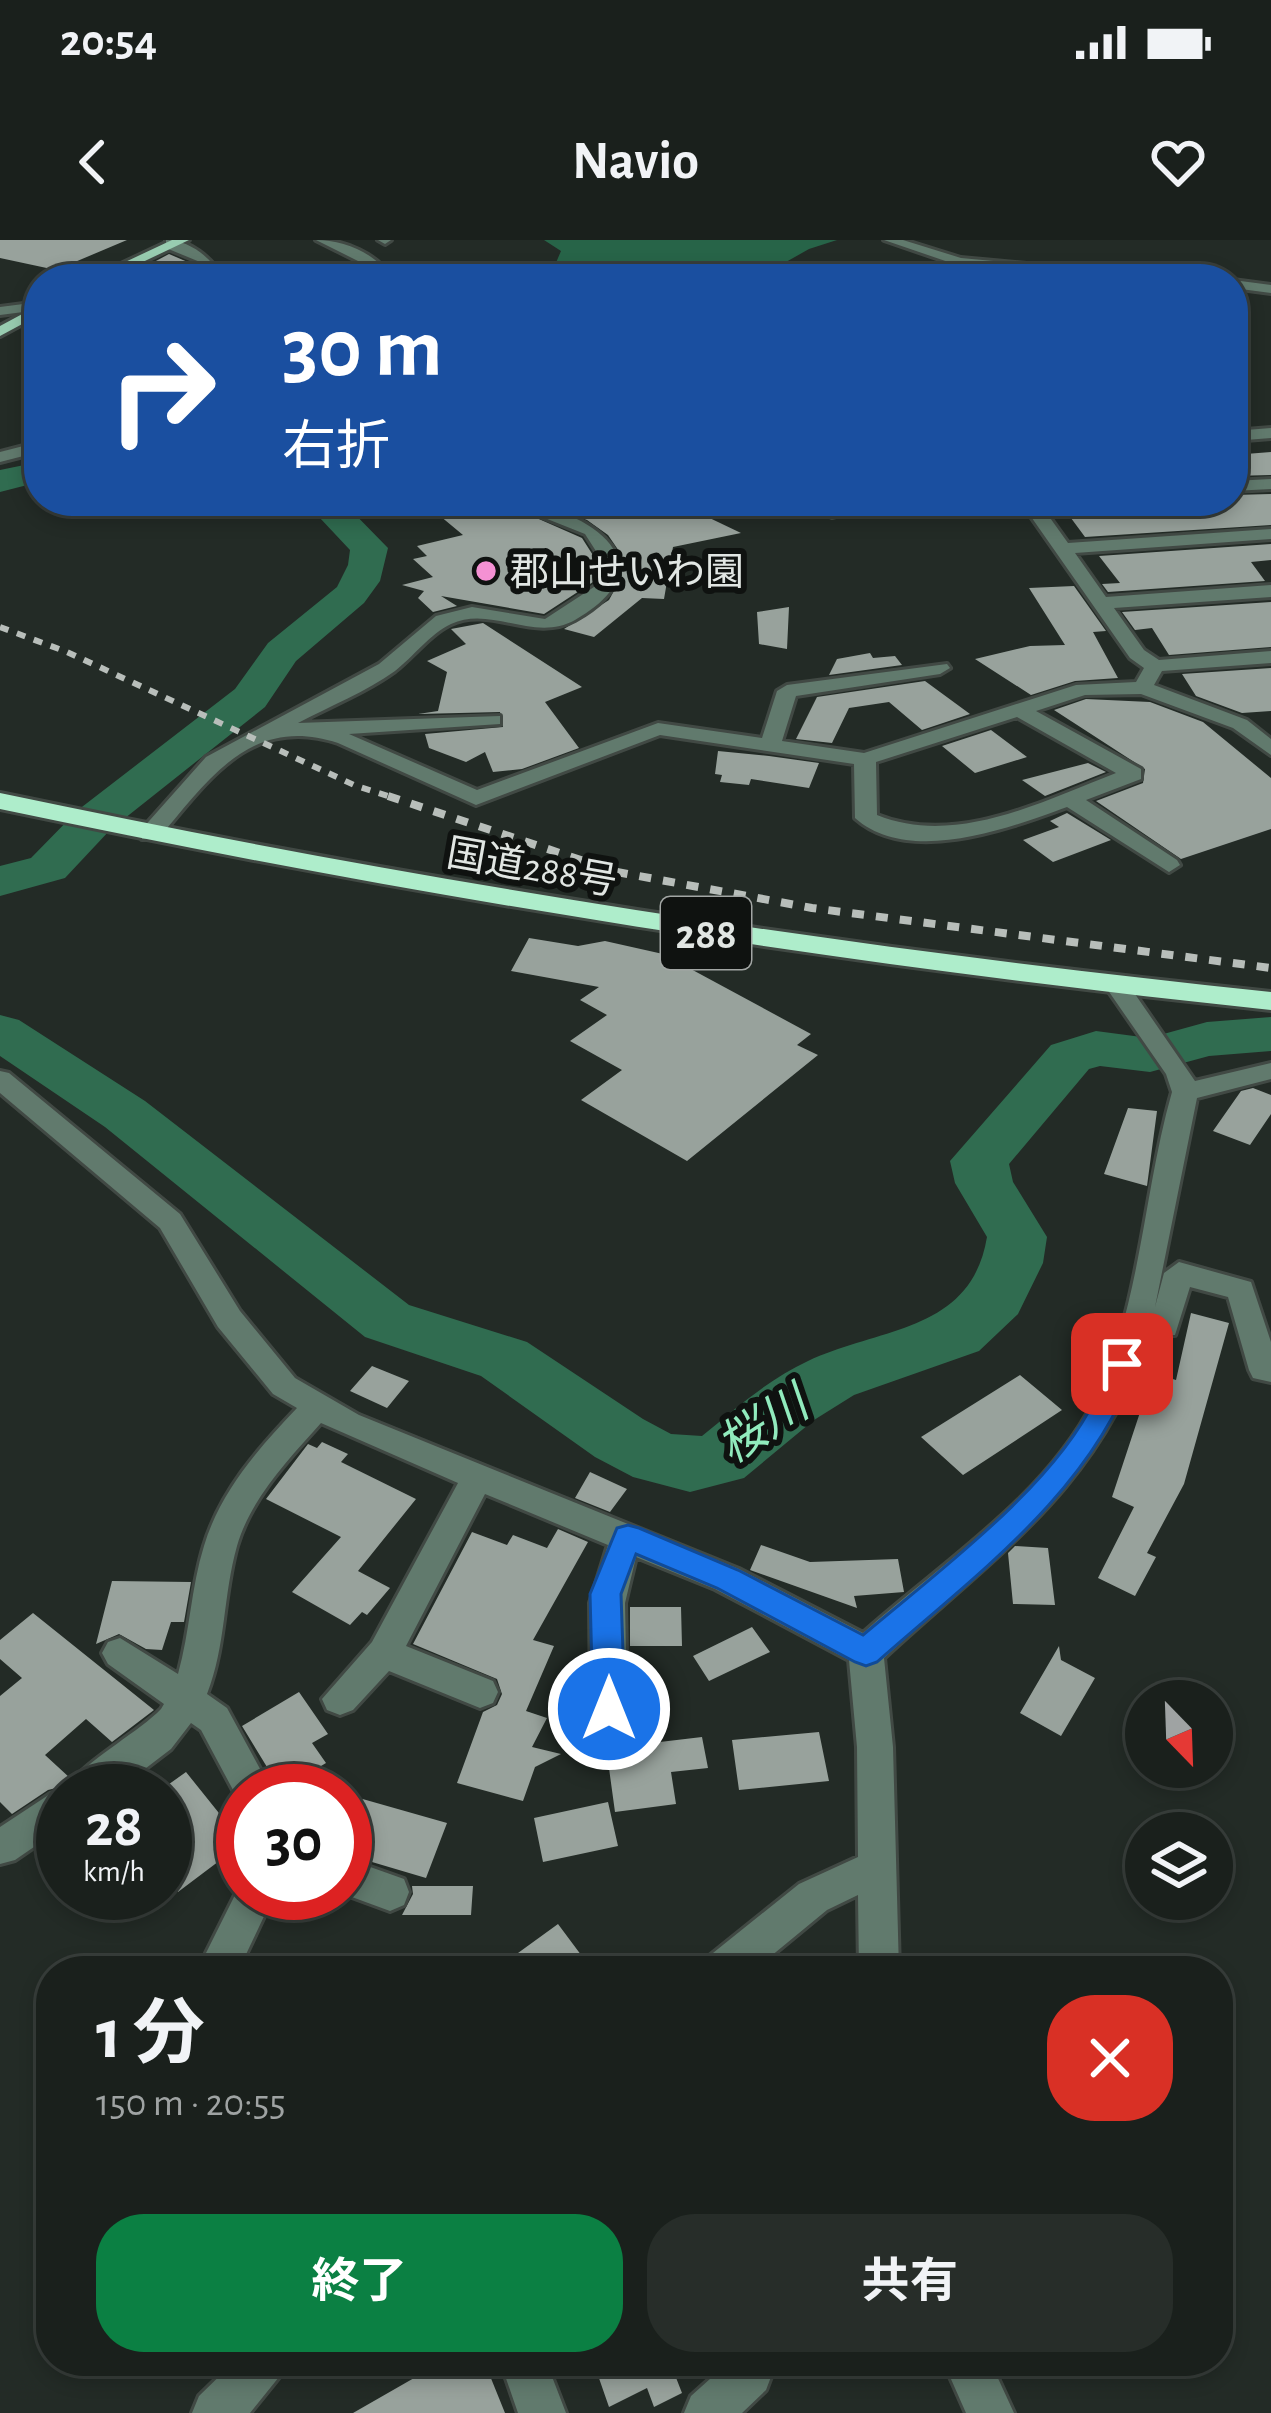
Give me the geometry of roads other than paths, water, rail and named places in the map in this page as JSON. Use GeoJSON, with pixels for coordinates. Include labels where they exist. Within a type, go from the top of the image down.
{"type":"FeatureCollection","features":[{"type":"Feature","properties":{"kind":"highway","name":"国道288号"},"geometry":{"type":"LineString","coordinates":[[4,806],[658,927],[1118,986],[1271,1000]]}},
{"type":"Feature","properties":{"kind":"main road"},"geometry":{"type":"LineString","coordinates":[[129,264],[175,242]]}},
{"type":"Feature","properties":{"kind":"main road"},"geometry":{"type":"LineString","coordinates":[[0,332],[7,311]]}},
{"type":"Feature","properties":{"kind":"street"},"geometry":{"type":"LineString","coordinates":[[142,240],[175,242],[208,264]]}},
{"type":"Feature","properties":{"kind":"street"},"geometry":{"type":"LineString","coordinates":[[322,240],[375,264]]}},
{"type":"Feature","properties":{"kind":"street"},"geometry":{"type":"LineString","coordinates":[[890,240],[938,258],[989,264]]}},
{"type":"Feature","properties":{"kind":"street"},"geometry":{"type":"LineString","coordinates":[[148,834],[213,761],[386,668],[448,618],[481,614],[547,625],[570,615],[604,589],[610,559],[591,530],[562,516]]}},
{"type":"Feature","properties":{"kind":"street"},"geometry":{"type":"LineString","coordinates":[[1039,516],[1137,653],[1155,666],[1271,657]]}},
{"type":"Feature","properties":{"kind":"street"},"geometry":{"type":"LineString","coordinates":[[1061,549],[1271,534]]}},
{"type":"Feature","properties":{"kind":"street"},"geometry":{"type":"LineString","coordinates":[[1103,603],[1271,591]]}},
{"type":"Feature","properties":{"kind":"street"},"geometry":{"type":"LineString","coordinates":[[1143,688],[1155,666]]}},
{"type":"Feature","properties":{"kind":"street"},"geometry":{"type":"LineString","coordinates":[[771,742],[787,691],[940,668]]}},
{"type":"Feature","properties":{"kind":"street"},"geometry":{"type":"LineString","coordinates":[[318,730],[476,798],[658,729],[865,759],[1083,689],[1143,688],[1240,724],[1271,749]]}},
{"type":"Feature","properties":{"kind":"street"},"geometry":{"type":"LineString","coordinates":[[865,759],[866,818],[885,830],[980,829],[1133,775],[1022,711]]}},
{"type":"Feature","properties":{"kind":"street"},"geometry":{"type":"LineString","coordinates":[[270,729],[454,726],[493,720]]}},
{"type":"Feature","properties":{"kind":"street"},"geometry":{"type":"LineString","coordinates":[[1240,724],[1271,721]]}},
{"type":"Feature","properties":{"kind":"street"},"geometry":{"type":"LineString","coordinates":[[1068,798],[1169,865]]}},
{"type":"Feature","properties":{"kind":"street"},"geometry":{"type":"LineString","coordinates":[[866,1652],[1007,1529],[1060,1472],[1108,1406],[1136,1322],[1182,1083],[1118,986]]}},
{"type":"Feature","properties":{"kind":"street"},"geometry":{"type":"LineString","coordinates":[[1182,1083],[1271,1071]]}},
{"type":"Feature","properties":{"kind":"street"},"geometry":{"type":"LineString","coordinates":[[0,1079],[170,1221],[230,1319],[284,1387],[317,1407],[476,1479],[728,1579],[866,1652]]}},
{"type":"Feature","properties":{"kind":"street"},"geometry":{"type":"LineString","coordinates":[[1136,1322],[1163,1327],[1179,1273],[1241,1290],[1264,1370],[1271,1370]]}},
{"type":"Feature","properties":{"kind":"street"},"geometry":{"type":"LineString","coordinates":[[126,1764],[151,1747],[195,1689],[221,1541],[275,1452],[317,1407]]}},
{"type":"Feature","properties":{"kind":"street"},"geometry":{"type":"LineString","coordinates":[[340,1699],[384,1653],[476,1479]]}},
{"type":"Feature","properties":{"kind":"street"},"geometry":{"type":"LineString","coordinates":[[609,1709],[605,1594],[628,1537]]}},
{"type":"Feature","properties":{"kind":"street"},"geometry":{"type":"LineString","coordinates":[[866,1652],[875,1747],[878,1956]]}},
{"type":"Feature","properties":{"kind":"street"},"geometry":{"type":"LineString","coordinates":[[120,1653],[214,1719],[238,1764]]}},
{"type":"Feature","properties":{"kind":"street"},"geometry":{"type":"LineString","coordinates":[[384,1653],[480,1692]]}},
{"type":"Feature","properties":{"kind":"street"},"geometry":{"type":"LineString","coordinates":[[2,1847],[36,1824]]}},
{"type":"Feature","properties":{"kind":"street"},"geometry":{"type":"LineString","coordinates":[[741,1956],[813,1898],[879,1866]]}},
{"type":"Feature","properties":{"kind":"street"},"geometry":{"type":"LineString","coordinates":[[372,1886],[390,1892]]}},
{"type":"Feature","properties":{"kind":"street"},"geometry":{"type":"LineString","coordinates":[[226,1953],[242,1920]]}},
{"type":"Feature","properties":{"kind":"street"},"geometry":{"type":"LineString","coordinates":[[216,2413],[253,2376]]}},
{"type":"Feature","properties":{"kind":"street"},"geometry":{"type":"LineString","coordinates":[[528,2376],[542,2413]]}},
{"type":"Feature","properties":{"kind":"street"},"geometry":{"type":"LineString","coordinates":[[708,2413],[748,2376]]}},
{"type":"Feature","properties":{"kind":"street"},"geometry":{"type":"LineString","coordinates":[[973,2376],[990,2413]]}},
{"type":"Feature","properties":{"kind":"waterway","name":"桜川"},"geometry":{"type":"LineString","coordinates":[[0,481],[24,475]]}},
{"type":"Feature","properties":{"kind":"waterway","name":"桜川"},"geometry":{"type":"LineString","coordinates":[[0,881],[48,868],[94,820],[250,698],[282,652],[338,608],[361,581],[369,548],[337,516]]}},
{"type":"Feature","properties":{"kind":"waterway","name":"桜川"},"geometry":{"type":"LineString","coordinates":[[0,1032],[125,1114],[387,1321],[504,1359],[619,1438],[657,1458],[690,1465],[720,1459],[791,1402],[831,1378],[957,1334],[996,1298],[1013,1263],[1017,1237],[984,1183],[979,1161],[1070,1057],[1096,1048],[1150,1055],[1207,1039],[1271,1034]]}},
{"type":"Feature","properties":{"kind":"railway"},"geometry":{"type":"LineString","coordinates":[[0,627],[67,652],[354,785],[397,799]]}},
{"type":"Feature","properties":{"kind":"railway"},"geometry":{"type":"LineString","coordinates":[[388,796],[617,872],[812,908],[1271,968]]}},
{"type":"Feature","properties":{"kind":"place","name":"郡山せいわ園"},"geometry":{"type":"Point","coordinates":[486,571]}}]}
